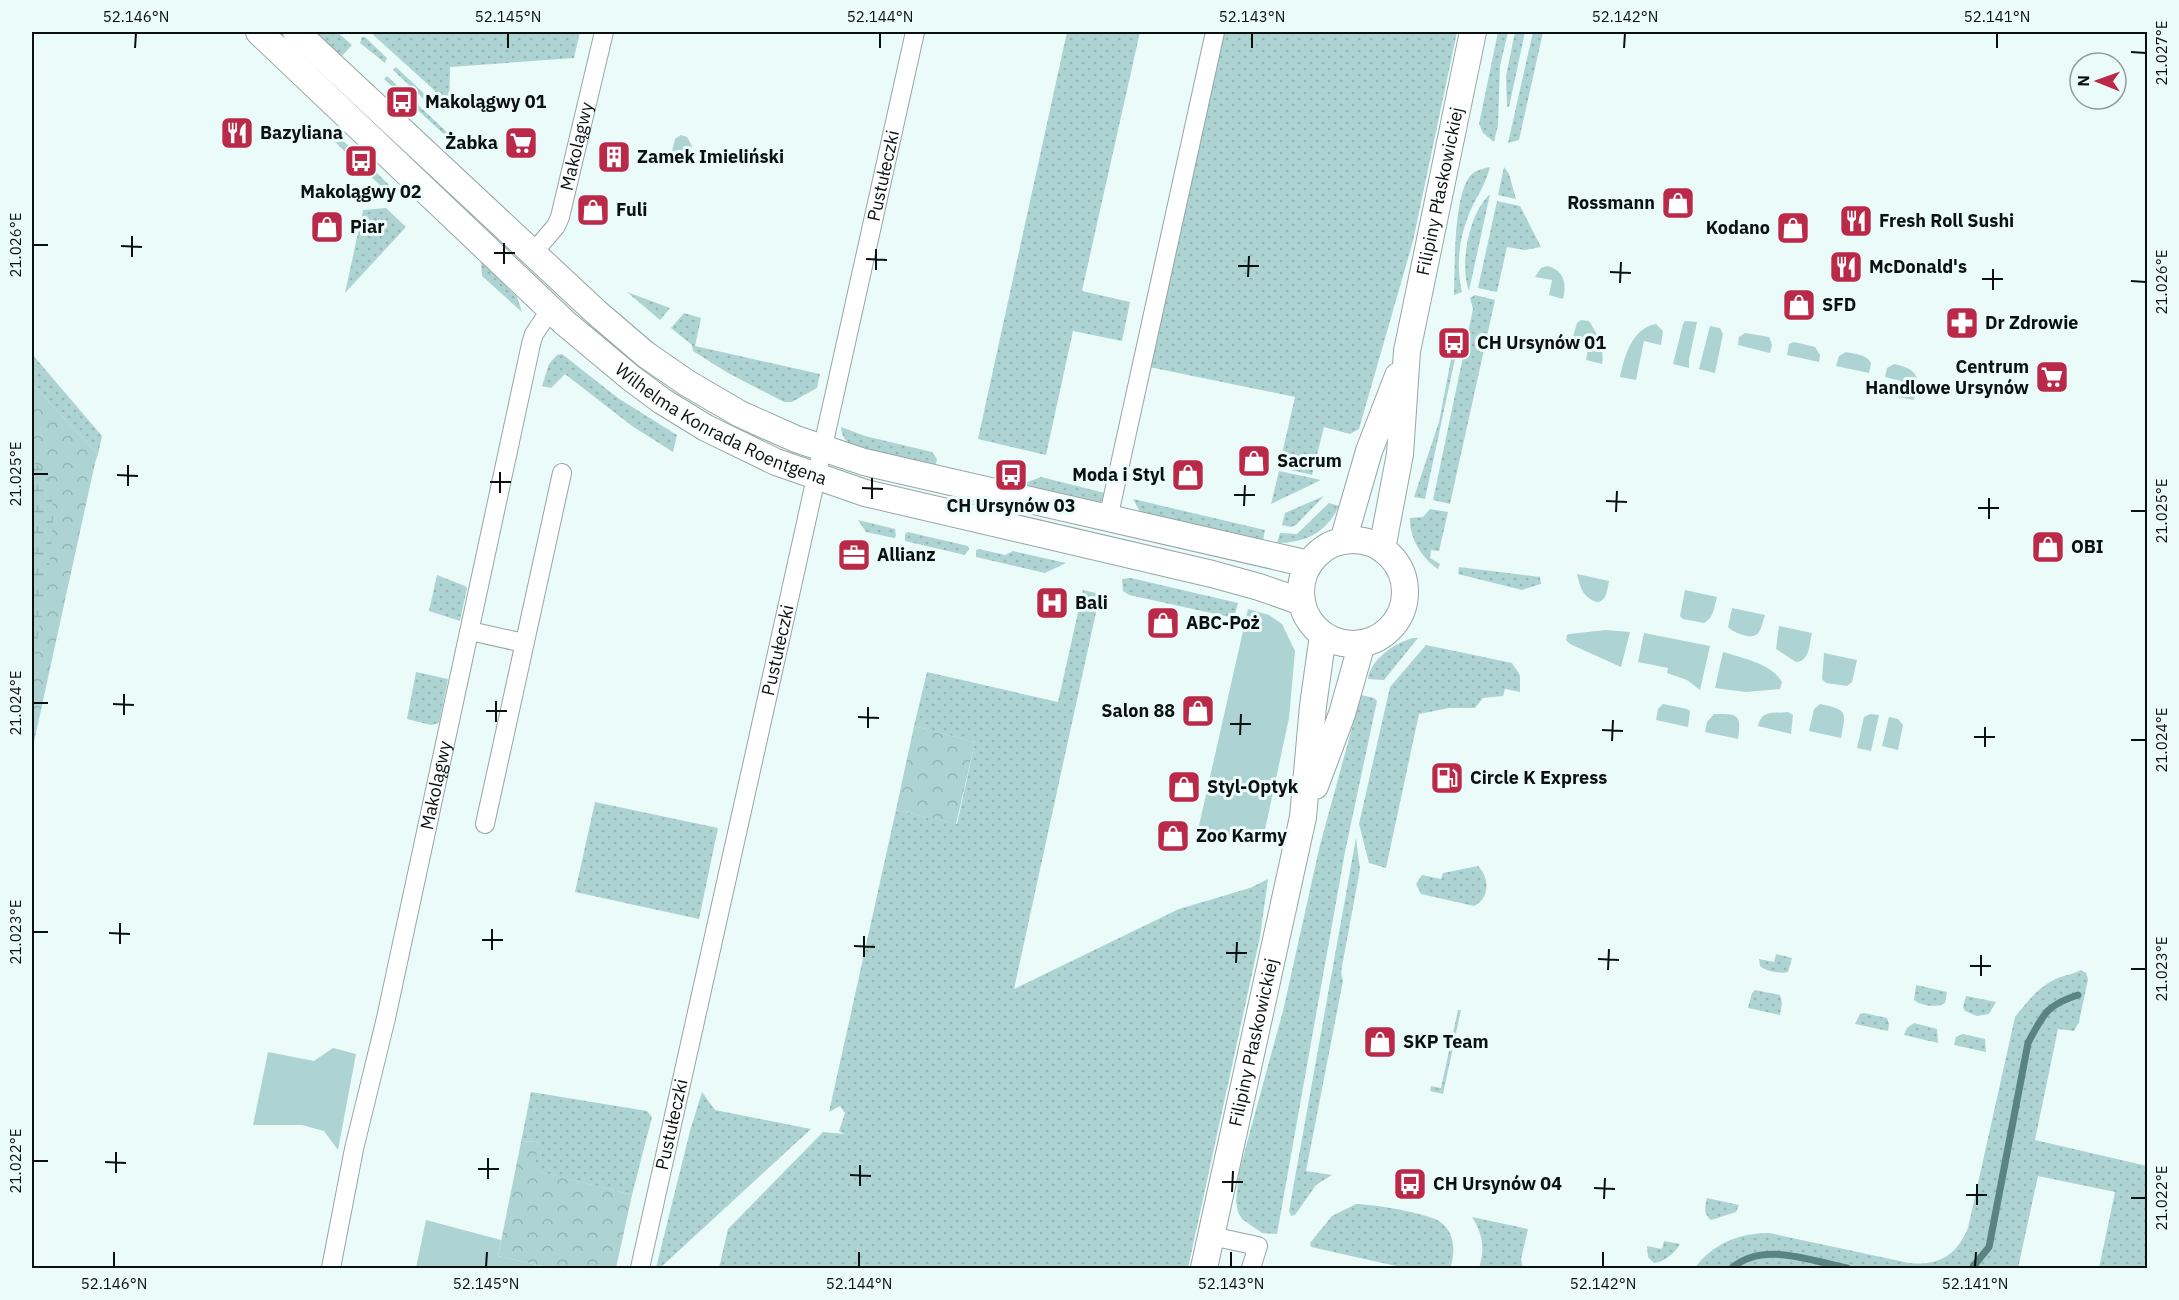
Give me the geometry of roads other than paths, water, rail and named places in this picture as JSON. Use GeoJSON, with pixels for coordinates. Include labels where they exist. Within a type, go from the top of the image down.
{"type":"FeatureCollection","features":[{"type":"Feature","properties":{"kind":"street","name":"Wilhelma Konrada Roentgena"},"geometry":{"type":"LineString","coordinates":[[259,32],[551,309],[631,378],[676,410],[735,443],[818,478],[866,493],[1212,574],[1302,602]]}},
{"type":"Feature","properties":{"kind":"street","name":"Wilhelma Konrada Roentgena"},"geometry":{"type":"LineString","coordinates":[[296,32],[609,324],[667,369],[740,414],[824,449],[903,472],[1310,564]]}},
{"type":"Feature","properties":{"kind":"street","name":"Makolągwy"},"geometry":{"type":"LineString","coordinates":[[533,253],[556,226],[560,217],[604,32]]}},
{"type":"Feature","properties":{"kind":"street","name":"Pustułeczki"},"geometry":{"type":"LineString","coordinates":[[640,1269],[818,478],[915,32]]}},
{"type":"Feature","properties":{"kind":"street"},"geometry":{"type":"LineString","coordinates":[[1108,519],[1215,32]]}},
{"type":"Feature","properties":{"kind":"street","name":"Filipiny Płaskowickiej"},"geometry":{"type":"LineString","coordinates":[[1382,549],[1400,454],[1407,351],[1473,32]]}},
{"type":"Feature","properties":{"kind":"street","name":"Makolągwy"},"geometry":{"type":"LineString","coordinates":[[331,1269],[358,1131],[386,1018],[531,344],[534,334],[551,309]]}},
{"type":"Feature","properties":{"kind":"street","name":"Filipiny Płaskowickiej"},"geometry":{"type":"LineString","coordinates":[[1343,541],[1369,451],[1407,351]]}},
{"type":"Feature","properties":{"kind":"street"},"geometry":{"type":"LineString","coordinates":[[485,824],[562,473]]}},
{"type":"Feature","properties":{"kind":"street"},"geometry":{"type":"LineString","coordinates":[[1343,541],[1364,541],[1382,549],[1396,562],[1401,571],[1405,592],[1404,604],[1393,626],[1379,637],[1362,643],[1348,644],[1335,641],[1323,634],[1314,626],[1302,602],[1302,586],[1310,564],[1324,549],[1343,541]]}},
{"type":"Feature","properties":{"kind":"street"},"geometry":{"type":"LineString","coordinates":[[470,631],[524,643]]}},
{"type":"Feature","properties":{"kind":"street","name":"Filipiny Płaskowickiej"},"geometry":{"type":"LineString","coordinates":[[1204,1269],[1303,817],[1313,706],[1323,634]]}},
{"type":"Feature","properties":{"kind":"street","name":"Filipiny Płaskowickiej"},"geometry":{"type":"LineString","coordinates":[[1303,817],[1342,714],[1362,643]]}},
{"type":"Feature","properties":{"kind":"street"},"geometry":{"type":"LineString","coordinates":[[1211,1236],[1258,1246],[1251,1269]]}},
{"type":"Feature","properties":{"kind":"waterway"},"geometry":{"type":"LineString","coordinates":[[1972,1268],[1989,1247],[2028,1043],[2052,1007],[2078,995]]}},
{"type":"Feature","properties":{"kind":"waterway"},"geometry":{"type":"LineString","coordinates":[[1732,1268],[1744,1260],[1773,1254],[1788,1255],[1847,1268]]}},
{"type":"Feature","properties":{"kind":"place","name":"Makolągwy 01"},"geometry":{"type":"Point","coordinates":[402,102]}},
{"type":"Feature","properties":{"kind":"place","name":"Bazyliana"},"geometry":{"type":"Point","coordinates":[237,133]}},
{"type":"Feature","properties":{"kind":"place","name":"Żabka"},"geometry":{"type":"Point","coordinates":[521,143]}},
{"type":"Feature","properties":{"kind":"place","name":"Zamek Imieliński"},"geometry":{"type":"Point","coordinates":[614,157]}},
{"type":"Feature","properties":{"kind":"place","name":"Makolągwy 02"},"geometry":{"type":"Point","coordinates":[361,161]}},
{"type":"Feature","properties":{"kind":"place","name":"Rossmann"},"geometry":{"type":"Point","coordinates":[1678,203]}},
{"type":"Feature","properties":{"kind":"place","name":"Fuli"},"geometry":{"type":"Point","coordinates":[593,210]}},
{"type":"Feature","properties":{"kind":"place","name":"Fresh Roll Sushi"},"geometry":{"type":"Point","coordinates":[1856,221]}},
{"type":"Feature","properties":{"kind":"place","name":"Piar"},"geometry":{"type":"Point","coordinates":[327,227]}},
{"type":"Feature","properties":{"kind":"place","name":"Kodano"},"geometry":{"type":"Point","coordinates":[1793,228]}},
{"type":"Feature","properties":{"kind":"place","name":"McDonald's"},"geometry":{"type":"Point","coordinates":[1846,267]}},
{"type":"Feature","properties":{"kind":"place","name":"SFD"},"geometry":{"type":"Point","coordinates":[1799,305]}},
{"type":"Feature","properties":{"kind":"place","name":"Dr Zdrowie"},"geometry":{"type":"Point","coordinates":[1962,323]}},
{"type":"Feature","properties":{"kind":"place","name":"CH Ursynów 01"},"geometry":{"type":"Point","coordinates":[1454,343]}},
{"type":"Feature","properties":{"kind":"place","name":"Centrum Handlowe Ursynów"},"geometry":{"type":"Point","coordinates":[2052,377]}},
{"type":"Feature","properties":{"kind":"place","name":"Sacrum"},"geometry":{"type":"Point","coordinates":[1254,461]}},
{"type":"Feature","properties":{"kind":"place","name":"CH Ursynów 03"},"geometry":{"type":"Point","coordinates":[1011,475]}},
{"type":"Feature","properties":{"kind":"place","name":"Moda i Styl"},"geometry":{"type":"Point","coordinates":[1188,475]}},
{"type":"Feature","properties":{"kind":"place","name":"OBI"},"geometry":{"type":"Point","coordinates":[2048,547]}},
{"type":"Feature","properties":{"kind":"place","name":"Allianz"},"geometry":{"type":"Point","coordinates":[854,555]}},
{"type":"Feature","properties":{"kind":"place","name":"Bali"},"geometry":{"type":"Point","coordinates":[1052,603]}},
{"type":"Feature","properties":{"kind":"place","name":"ABC-Poż"},"geometry":{"type":"Point","coordinates":[1163,623]}},
{"type":"Feature","properties":{"kind":"place","name":"Salon 88"},"geometry":{"type":"Point","coordinates":[1198,711]}},
{"type":"Feature","properties":{"kind":"place","name":"Circle K Express"},"geometry":{"type":"Point","coordinates":[1447,778]}},
{"type":"Feature","properties":{"kind":"place","name":"Styl-Optyk"},"geometry":{"type":"Point","coordinates":[1184,787]}},
{"type":"Feature","properties":{"kind":"place","name":"Zoo Karmy"},"geometry":{"type":"Point","coordinates":[1173,836]}},
{"type":"Feature","properties":{"kind":"place","name":"SKP Team"},"geometry":{"type":"Point","coordinates":[1380,1042]}},
{"type":"Feature","properties":{"kind":"place","name":"CH Ursynów 04"},"geometry":{"type":"Point","coordinates":[1410,1184]}}]}
